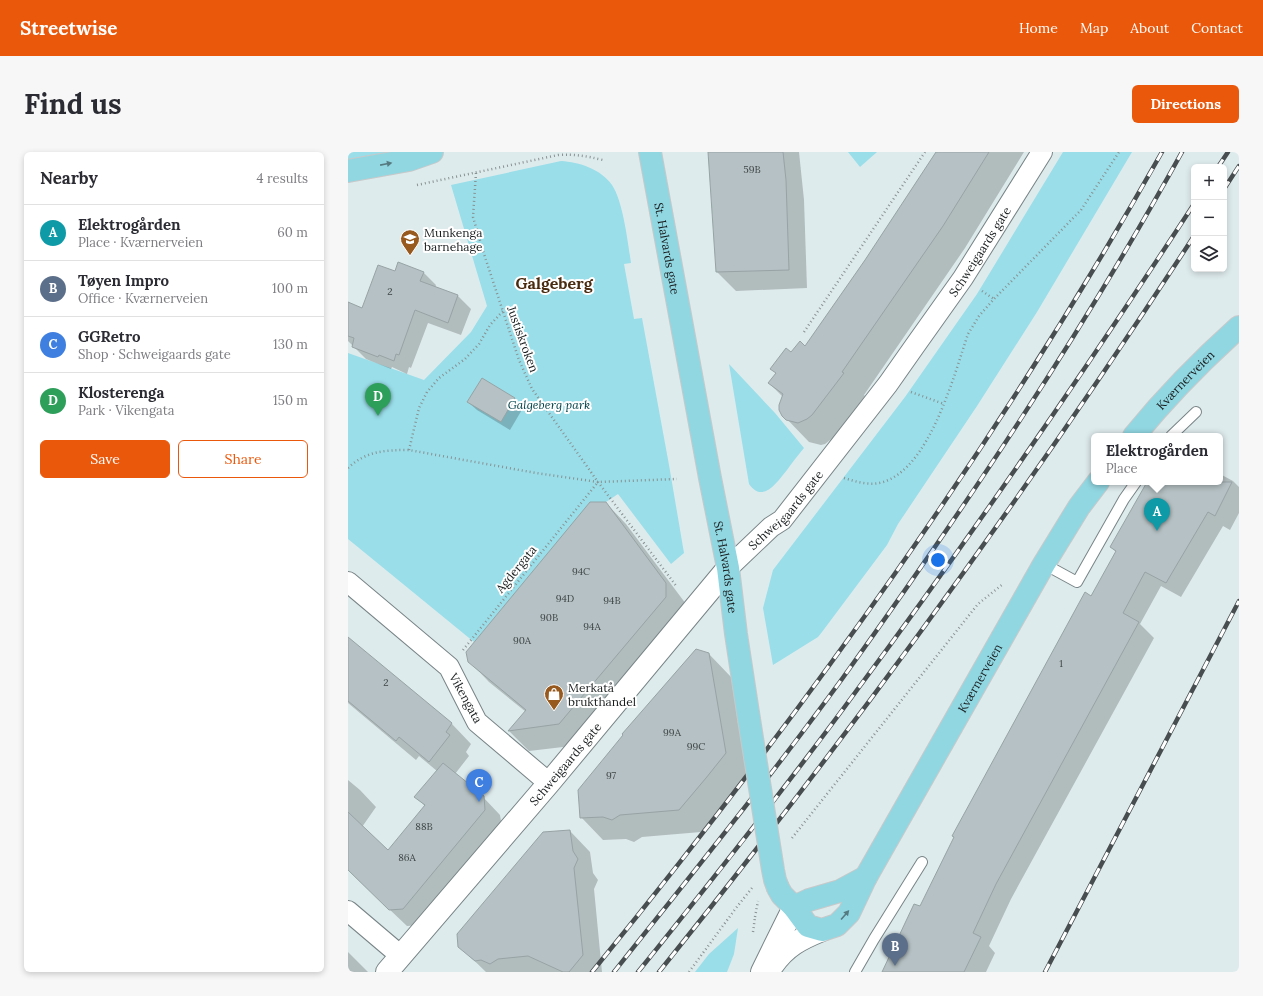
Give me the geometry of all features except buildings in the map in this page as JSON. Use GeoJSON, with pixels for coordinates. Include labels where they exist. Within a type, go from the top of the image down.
{"type":"FeatureCollection","features":[{"type":"Feature","properties":{"kind":"main road"},"geometry":{"type":"LineString","coordinates":[[348,171],[409,160],[432,152]]}},
{"type":"Feature","properties":{"kind":"main road","name":"St. Halvards gate"},"geometry":{"type":"LineString","coordinates":[[650,152],[708,471],[728,568],[736,634],[773,870],[778,888],[782,895],[794,907]]}},
{"type":"Feature","properties":{"kind":"main road","name":"Kværnerveien"},"geometry":{"type":"LineString","coordinates":[[1137,433],[1164,401],[1212,351],[1239,327]]}},
{"type":"Feature","properties":{"kind":"main road","name":"Kværnerveien"},"geometry":{"type":"LineString","coordinates":[[822,930],[836,925],[849,913],[866,876],[1044,564],[1096,485]]}},
{"type":"Feature","properties":{"kind":"main road"},"geometry":{"type":"LineString","coordinates":[[822,930],[808,926],[794,907],[809,900],[840,891],[866,876]]}},
{"type":"Feature","properties":{"kind":"street","name":"Schweigaards gate"},"geometry":{"type":"LineString","coordinates":[[394,964],[728,568],[771,527],[782,520],[888,384],[962,278],[1042,152]]}},
{"type":"Feature","properties":{"kind":"street","name":"Vikengata"},"geometry":{"type":"LineString","coordinates":[[348,582],[449,667],[477,722],[548,783]]}},
{"type":"Feature","properties":{"kind":"street"},"geometry":{"type":"LineString","coordinates":[[762,972],[794,907]]}},
{"type":"Feature","properties":{"kind":"street"},"geometry":{"type":"LineString","coordinates":[[348,911],[394,964]]}},
{"type":"Feature","properties":{"kind":"street"},"geometry":{"type":"LineString","coordinates":[[768,972],[776,960],[799,940],[822,930]]}},
{"type":"Feature","properties":{"kind":"lane"},"geometry":{"type":"LineString","coordinates":[[1174,433],[1196,412]]}},
{"type":"Feature","properties":{"kind":"lane"},"geometry":{"type":"LineString","coordinates":[[1044,564],[1077,582],[1124,499],[1134,485]]}},
{"type":"Feature","properties":{"kind":"lane"},"geometry":{"type":"LineString","coordinates":[[855,972],[922,862]]}},
{"type":"Feature","properties":{"kind":"path"},"geometry":{"type":"LineString","coordinates":[[804,332],[925,152]]}},
{"type":"Feature","properties":{"kind":"path"},"geometry":{"type":"LineString","coordinates":[[838,476],[862,483],[883,482],[896,476],[919,453],[932,432],[944,404],[968,334],[979,316],[1080,210],[1119,152]]}},
{"type":"Feature","properties":{"kind":"path","name":"Justiskroken"},"geometry":{"type":"LineString","coordinates":[[603,160],[584,155],[558,155],[476,173],[473,217],[519,360],[532,389],[598,482],[678,587]]}},
{"type":"Feature","properties":{"kind":"path"},"geometry":{"type":"LineString","coordinates":[[409,450],[419,408],[427,392],[439,378],[465,360],[479,344],[490,325],[503,310]]}},
{"type":"Feature","properties":{"kind":"path"},"geometry":{"type":"LineString","coordinates":[[888,384],[944,404]]}},
{"type":"Feature","properties":{"kind":"path"},"geometry":{"type":"LineString","coordinates":[[348,468],[355,461],[371,453],[391,450],[409,450],[536,473],[598,482],[676,479]]}},
{"type":"Feature","properties":{"kind":"path","name":"Agdergata"},"geometry":{"type":"LineString","coordinates":[[449,667],[598,482]]}},
{"type":"Feature","properties":{"kind":"path"},"geometry":{"type":"LineString","coordinates":[[788,843],[978,604],[1006,582]]}},
{"type":"Feature","properties":{"kind":"path"},"geometry":{"type":"LineString","coordinates":[[689,972],[736,908],[755,885]]}},
{"type":"Feature","properties":{"kind":"green space"},"geometry":{"type":"Polygon","coordinates":[[[348,152],[402,152],[348,162],[348,152]]]}},
{"type":"Feature","properties":{"kind":"green space"},"geometry":{"type":"Polygon","coordinates":[[[848,152],[877,152],[860,167],[848,152]]]}},
{"type":"Feature","properties":{"kind":"green space"},"geometry":{"type":"Polygon","coordinates":[[[1063,152],[1132,152],[1037,312],[977,406],[898,524],[887,545],[818,637],[773,665],[763,608],[773,570],[905,397],[977,294],[1063,152]]]}},
{"type":"Feature","properties":{"kind":"green space","name":"Galgeberg park"},"geometry":{"type":"Polygon","coordinates":[[[561,161],[589,167],[602,175],[612,185],[619,201],[631,263],[624,264],[634,319],[642,318],[684,553],[671,564],[618,494],[606,502],[526,581],[474,642],[348,539],[348,353],[424,380],[471,332],[487,306],[451,185],[561,161]]]}},
{"type":"Feature","properties":{"kind":"green space"},"geometry":{"type":"Polygon","coordinates":[[[729,364],[775,413],[804,448],[779,480],[765,492],[754,490],[749,484],[729,364]]]}},
{"type":"Feature","properties":{"kind":"green space"},"geometry":{"type":"Polygon","coordinates":[[[738,928],[734,954],[727,972],[695,972],[709,954],[738,928]]]}},
{"type":"Feature","properties":{"kind":"railway"},"geometry":{"type":"LineString","coordinates":[[592,972],[747,776],[895,574],[965,471],[1033,366],[1099,260],[1162,152]]}},
{"type":"Feature","properties":{"kind":"railway"},"geometry":{"type":"LineString","coordinates":[[614,972],[730,827],[842,679],[932,551],[977,486],[1062,354],[1103,288],[1182,152]]}},
{"type":"Feature","properties":{"kind":"railway"},"geometry":{"type":"LineString","coordinates":[[1220,164],[1228,152]]}},
{"type":"Feature","properties":{"kind":"railway"},"geometry":{"type":"LineString","coordinates":[[1227,184],[1239,166]]}},
{"type":"Feature","properties":{"kind":"railway"},"geometry":{"type":"LineString","coordinates":[[638,972],[777,797],[901,630],[1029,449],[1191,208]]}},
{"type":"Feature","properties":{"kind":"railway"},"geometry":{"type":"LineString","coordinates":[[659,972],[800,793],[936,611],[1068,425],[1191,241]]}},
{"type":"Feature","properties":{"kind":"railway"},"geometry":{"type":"LineString","coordinates":[[1045,972],[1239,601]]}},
{"type":"Feature","properties":{"kind":"place","name":"Munkenga barnehage"},"geometry":{"type":"Point","coordinates":[410,256]}},
{"type":"Feature","properties":{"kind":"place","name":"Klosterenga"},"geometry":{"type":"Point","coordinates":[378,416]}},
{"type":"Feature","properties":{"kind":"place","name":"Elektrogården"},"geometry":{"type":"Point","coordinates":[1157,531]}},
{"type":"Feature","properties":{"kind":"place","name":"Merkatå brukthandel"},"geometry":{"type":"Point","coordinates":[554,711]}},
{"type":"Feature","properties":{"kind":"place","name":"GGRetro"},"geometry":{"type":"Point","coordinates":[479,802]}},
{"type":"Feature","properties":{"kind":"place","name":"Tøyen Impro"},"geometry":{"type":"Point","coordinates":[895,966]}},
{"type":"Feature","properties":{"kind":"district","name":"Galgeberg"},"geometry":{"type":"Point","coordinates":[554,283]}}]}
